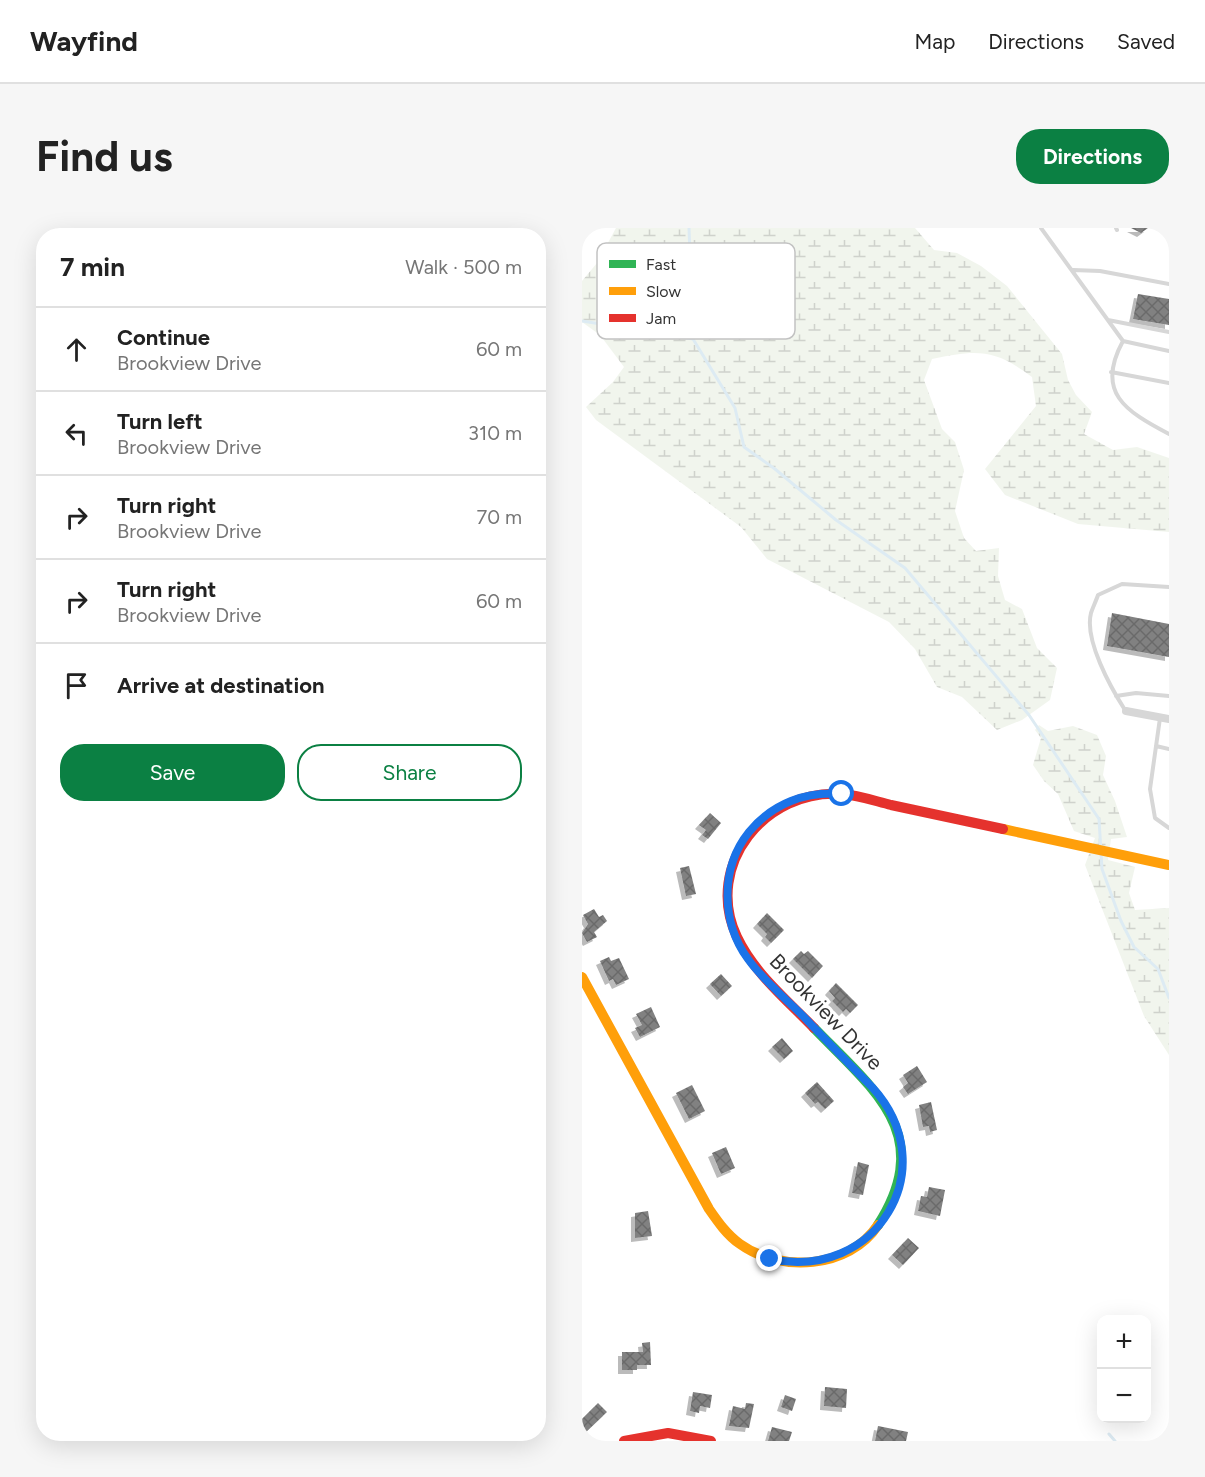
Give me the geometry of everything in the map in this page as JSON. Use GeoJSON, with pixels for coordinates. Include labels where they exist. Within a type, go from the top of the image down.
{"type":"FeatureCollection","features":[{"type":"Feature","properties":{"kind":"street"},"geometry":{"type":"LineString","coordinates":[[1126,711],[1165,719]]}},
{"type":"Feature","properties":{"kind":"street","name":"Brookview Drive"},"geometry":{"type":"LineString","coordinates":[[582,977],[709,1209],[723,1229],[745,1248],[770,1259],[803,1263],[818,1262],[856,1246],[886,1217],[898,1191],[902,1145],[894,1119],[881,1098],[753,965],[741,947],[730,917],[728,885],[736,853],[747,835],[779,806],[799,797],[831,793],[1169,865]]}},
{"type":"Feature","properties":{"kind":"street"},"geometry":{"type":"LineString","coordinates":[[624,1441],[646,1434],[669,1432],[711,1441]]}},
{"type":"Feature","properties":{"kind":"lane"},"geometry":{"type":"LineString","coordinates":[[1041,228],[1123,340],[1169,351]]}},
{"type":"Feature","properties":{"kind":"lane"},"geometry":{"type":"LineString","coordinates":[[1072,270],[1100,271],[1169,284]]}},
{"type":"Feature","properties":{"kind":"lane"},"geometry":{"type":"LineString","coordinates":[[1108,320],[1169,332]]}},
{"type":"Feature","properties":{"kind":"lane"},"geometry":{"type":"LineString","coordinates":[[1123,340],[1111,372],[1114,393],[1120,400],[1169,434]]}},
{"type":"Feature","properties":{"kind":"lane"},"geometry":{"type":"LineString","coordinates":[[1111,372],[1169,383]]}},
{"type":"Feature","properties":{"kind":"lane"},"geometry":{"type":"LineString","coordinates":[[1126,711],[1116,696],[1093,640],[1090,615],[1098,595],[1122,584],[1169,587]]}},
{"type":"Feature","properties":{"kind":"lane"},"geometry":{"type":"LineString","coordinates":[[1116,696],[1136,693],[1169,696]]}},
{"type":"Feature","properties":{"kind":"lane"},"geometry":{"type":"LineString","coordinates":[[1165,719],[1156,746],[1150,789],[1155,818],[1169,828]]}},
{"type":"Feature","properties":{"kind":"lane"},"geometry":{"type":"LineString","coordinates":[[1156,746],[1169,749]]}},
{"type":"Feature","properties":{"kind":"green space"},"geometry":{"type":"Polygon","coordinates":[[[616,228],[915,228],[934,250],[957,253],[981,266],[1007,286],[1062,354],[1068,380],[1076,395],[1092,412],[1084,434],[1113,450],[1137,447],[1169,458],[1169,532],[1078,524],[1005,495],[985,469],[1036,406],[1032,377],[1007,361],[984,354],[961,354],[932,359],[924,380],[942,429],[955,442],[964,470],[955,511],[964,538],[976,551],[999,548],[998,576],[1005,600],[1022,609],[1037,648],[1057,668],[1050,700],[1022,720],[997,730],[962,697],[937,687],[915,649],[889,622],[767,559],[741,527],[596,420],[586,407],[613,382],[624,367],[603,339],[795,339],[795,243],[608,243],[616,228]]]}},
{"type":"Feature","properties":{"kind":"green space"},"geometry":{"type":"Polygon","coordinates":[[[597,263],[597,333],[582,322],[582,281],[597,263]]]}},
{"type":"Feature","properties":{"kind":"green space"},"geometry":{"type":"Polygon","coordinates":[[[1039,725],[1048,731],[1073,726],[1097,735],[1106,756],[1103,775],[1115,801],[1127,837],[1111,839],[1108,860],[1135,867],[1129,893],[1135,910],[1169,908],[1169,1055],[1144,1016],[1085,865],[1095,838],[1074,831],[1058,794],[1044,781],[1033,765],[1041,738],[1035,730],[1039,725]]]}},
{"type":"Feature","properties":{"kind":"building"},"geometry":{"type":"Polygon","coordinates":[[[1131,228],[1148,228],[1141,233],[1131,228]]]}},
{"type":"Feature","properties":{"kind":"building"},"geometry":{"type":"Polygon","coordinates":[[[1138,294],[1169,299],[1169,325],[1133,319],[1138,294]]]}},
{"type":"Feature","properties":{"kind":"building"},"geometry":{"type":"Polygon","coordinates":[[[1112,613],[1169,624],[1169,657],[1107,646],[1112,613]]]}},
{"type":"Feature","properties":{"kind":"building"},"geometry":{"type":"Polygon","coordinates":[[[710,813],[721,823],[708,839],[702,835],[706,830],[699,825],[710,813]]]}},
{"type":"Feature","properties":{"kind":"building"},"geometry":{"type":"Polygon","coordinates":[[[689,866],[696,894],[686,896],[680,868],[689,866]]]}},
{"type":"Feature","properties":{"kind":"building"},"geometry":{"type":"Polygon","coordinates":[[[594,909],[599,917],[603,915],[607,921],[594,932],[597,937],[587,942],[582,933],[588,924],[583,915],[594,909]]]}},
{"type":"Feature","properties":{"kind":"building"},"geometry":{"type":"Polygon","coordinates":[[[767,913],[784,930],[771,943],[765,937],[767,934],[757,924],[767,913]]]}},
{"type":"Feature","properties":{"kind":"building"},"geometry":{"type":"Polygon","coordinates":[[[801,951],[804,954],[808,951],[823,966],[812,978],[793,959],[801,951]]]}},
{"type":"Feature","properties":{"kind":"building"},"geometry":{"type":"Polygon","coordinates":[[[609,957],[611,961],[619,958],[629,979],[616,985],[613,979],[609,981],[600,961],[609,957]]]}},
{"type":"Feature","properties":{"kind":"building"},"geometry":{"type":"Polygon","coordinates":[[[721,974],[732,986],[721,996],[710,984],[721,974]]]}},
{"type":"Feature","properties":{"kind":"building"},"geometry":{"type":"Polygon","coordinates":[[[836,983],[858,1005],[850,1013],[846,1009],[843,1012],[832,1001],[835,998],[829,991],[836,983]]]}},
{"type":"Feature","properties":{"kind":"building"},"geometry":{"type":"Polygon","coordinates":[[[651,1007],[660,1027],[640,1037],[635,1028],[642,1025],[636,1014],[651,1007]]]}},
{"type":"Feature","properties":{"kind":"building"},"geometry":{"type":"Polygon","coordinates":[[[782,1038],[793,1051],[784,1059],[772,1047],[782,1038]]]}},
{"type":"Feature","properties":{"kind":"building"},"geometry":{"type":"Polygon","coordinates":[[[917,1066],[927,1082],[908,1094],[903,1087],[908,1083],[903,1075],[917,1066]]]}},
{"type":"Feature","properties":{"kind":"building"},"geometry":{"type":"Polygon","coordinates":[[[817,1082],[834,1101],[825,1109],[818,1102],[815,1104],[805,1093],[817,1082]]]}},
{"type":"Feature","properties":{"kind":"building"},"geometry":{"type":"Polygon","coordinates":[[[692,1085],[705,1111],[689,1119],[676,1093],[692,1085]]]}},
{"type":"Feature","properties":{"kind":"building"},"geometry":{"type":"Polygon","coordinates":[[[931,1102],[937,1130],[930,1132],[929,1126],[923,1127],[919,1105],[931,1102]]]}},
{"type":"Feature","properties":{"kind":"building"},"geometry":{"type":"Polygon","coordinates":[[[726,1147],[735,1168],[721,1174],[712,1153],[726,1147]]]}},
{"type":"Feature","properties":{"kind":"building"},"geometry":{"type":"Polygon","coordinates":[[[858,1162],[869,1165],[863,1195],[852,1193],[858,1162]]]}},
{"type":"Feature","properties":{"kind":"building"},"geometry":{"type":"Polygon","coordinates":[[[929,1187],[945,1190],[940,1216],[918,1211],[921,1196],[927,1197],[929,1187]]]}},
{"type":"Feature","properties":{"kind":"building"},"geometry":{"type":"Polygon","coordinates":[[[648,1211],[652,1236],[635,1238],[635,1213],[648,1211]]]}},
{"type":"Feature","properties":{"kind":"building"},"geometry":{"type":"Polygon","coordinates":[[[908,1238],[919,1248],[903,1265],[892,1255],[908,1238]]]}},
{"type":"Feature","properties":{"kind":"building"},"geometry":{"type":"Polygon","coordinates":[[[650,1342],[651,1365],[637,1365],[637,1370],[622,1370],[622,1352],[643,1352],[642,1343],[650,1342]]]}},
{"type":"Feature","properties":{"kind":"building"},"geometry":{"type":"Polygon","coordinates":[[[825,1387],[847,1389],[846,1408],[824,1406],[825,1387]]]}},
{"type":"Feature","properties":{"kind":"building"},"geometry":{"type":"Polygon","coordinates":[[[693,1392],[712,1395],[710,1408],[700,1406],[699,1413],[690,1411],[693,1392]]]}},
{"type":"Feature","properties":{"kind":"building"},"geometry":{"type":"Polygon","coordinates":[[[785,1395],[796,1399],[792,1411],[781,1407],[785,1395]]]}},
{"type":"Feature","properties":{"kind":"building"},"geometry":{"type":"Polygon","coordinates":[[[598,1403],[607,1412],[586,1432],[582,1428],[582,1419],[598,1403]]]}},
{"type":"Feature","properties":{"kind":"building"},"geometry":{"type":"Polygon","coordinates":[[[746,1403],[754,1404],[749,1428],[729,1426],[733,1406],[745,1409],[746,1403]]]}},
{"type":"Feature","properties":{"kind":"building"},"geometry":{"type":"Polygon","coordinates":[[[878,1426],[908,1432],[906,1441],[875,1441],[878,1426]]]}},
{"type":"Feature","properties":{"kind":"building"},"geometry":{"type":"Polygon","coordinates":[[[772,1427],[792,1432],[789,1441],[768,1441],[772,1427]]]}},
{"type":"Feature","properties":{"kind":"waterway"},"geometry":{"type":"LineString","coordinates":[[689,228],[690,243]]}},
{"type":"Feature","properties":{"kind":"waterway"},"geometry":{"type":"LineString","coordinates":[[582,321],[597,323]]}},
{"type":"Feature","properties":{"kind":"waterway"},"geometry":{"type":"LineString","coordinates":[[693,339],[735,408],[744,447],[775,469],[836,520],[905,568],[1029,715],[1099,819],[1102,869],[1121,921],[1134,947],[1158,969],[1169,998]]}},
{"type":"Feature","properties":{"kind":"waterway"},"geometry":{"type":"LineString","coordinates":[[1109,1434],[1115,1441]]}},
{"type":"Feature","properties":{"kind":"traffic: fast"},"geometry":{"type":"LineString","coordinates":[[814,1028],[876,1094],[890,1116],[899,1139],[901,1165],[894,1193],[878,1225]]}},
{"type":"Feature","properties":{"kind":"traffic: slow"},"geometry":{"type":"LineString","coordinates":[[1003,829],[1169,865]]}},
{"type":"Feature","properties":{"kind":"traffic: slow"},"geometry":{"type":"LineString","coordinates":[[582,977],[709,1209],[735,1240],[756,1253],[774,1259],[813,1262],[850,1251],[865,1240],[878,1225]]}},
{"type":"Feature","properties":{"kind":"traffic: jam"},"geometry":{"type":"LineString","coordinates":[[814,1028],[762,974],[737,937],[729,910],[728,883],[735,859],[748,836],[766,818],[789,804],[814,795],[842,794],[1003,829]]}},
{"type":"Feature","properties":{"kind":"traffic: jam"},"geometry":{"type":"LineString","coordinates":[[624,1441],[668,1433],[711,1441]]}},
{"type":"Feature","properties":{"kind":"route"},"geometry":{"type":"LineString","coordinates":[[770,1259],[785,1263],[818,1262],[850,1250],[865,1240],[886,1217],[898,1191],[901,1176],[902,1145],[899,1131],[889,1108],[872,1087],[746,957],[733,927],[728,906],[727,895],[732,863],[741,844],[754,826],[779,806],[799,797],[820,793],[842,794]]}}]}
